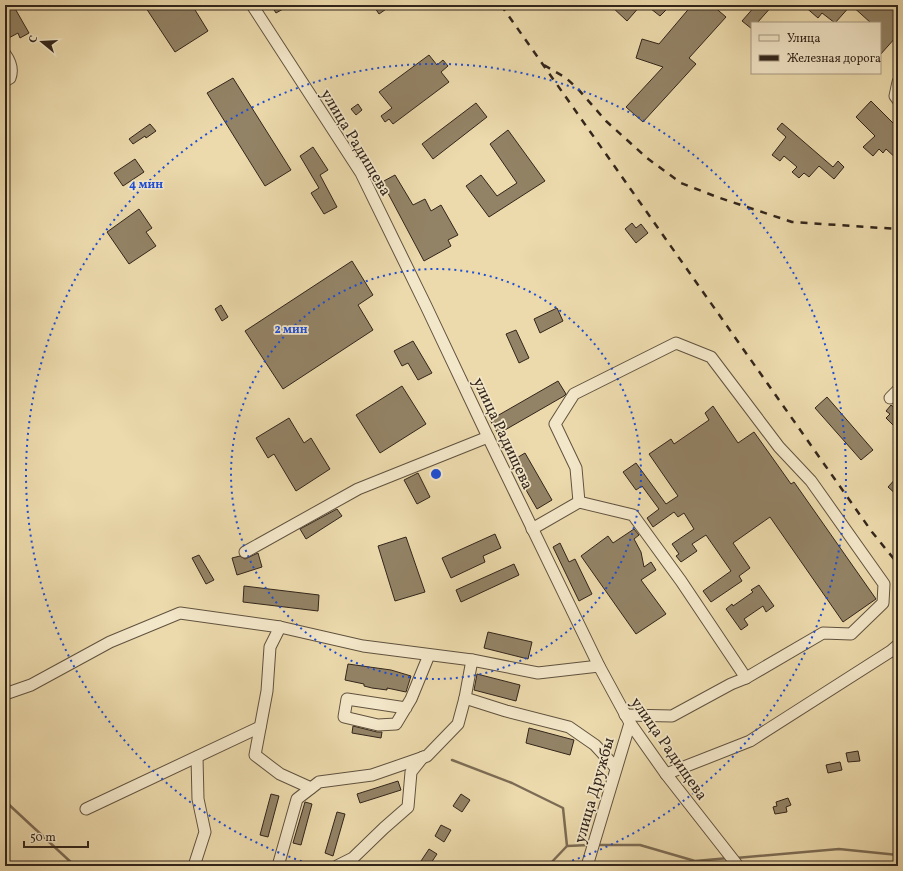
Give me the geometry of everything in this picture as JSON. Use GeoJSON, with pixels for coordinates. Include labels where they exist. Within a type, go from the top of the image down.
{"type":"FeatureCollection","features":[{"type":"Feature","properties":{"kind":"street","name":"улица Радищева"},"geometry":{"type":"LineString","coordinates":[[252,5],[361,173],[532,529],[599,666],[627,719],[666,774],[738,866]]}},
{"type":"Feature","properties":{"kind":"street"},"geometry":{"type":"LineString","coordinates":[[5,54],[12,72],[10,78],[5,81]]}},
{"type":"Feature","properties":{"kind":"street"},"geometry":{"type":"LineString","coordinates":[[898,82],[895,96],[898,100]]}},
{"type":"Feature","properties":{"kind":"street"},"geometry":{"type":"LineString","coordinates":[[579,502],[576,468],[555,424],[574,394],[676,343],[711,357],[779,447],[811,481],[884,584],[883,603],[851,634],[823,632],[746,678],[731,684],[672,716],[627,719]]}},
{"type":"Feature","properties":{"kind":"street"},"geometry":{"type":"LineString","coordinates":[[890,398],[898,390]]}},
{"type":"Feature","properties":{"kind":"street"},"geometry":{"type":"LineString","coordinates":[[244,552],[358,489],[488,437]]}},
{"type":"Feature","properties":{"kind":"street"},"geometry":{"type":"LineString","coordinates":[[532,529],[579,502],[633,515],[681,581],[746,678]]}},
{"type":"Feature","properties":{"kind":"street"},"geometry":{"type":"LineString","coordinates":[[5,694],[31,685],[110,642],[180,613],[280,627],[363,646],[472,660],[538,673],[599,666]]}},
{"type":"Feature","properties":{"kind":"street"},"geometry":{"type":"LineString","coordinates":[[280,627],[270,648],[266,691],[255,755],[280,774],[311,788]]}},
{"type":"Feature","properties":{"kind":"street"},"geometry":{"type":"LineString","coordinates":[[666,774],[750,741],[896,650]]}},
{"type":"Feature","properties":{"kind":"street"},"geometry":{"type":"LineString","coordinates":[[406,708],[347,699],[344,717],[378,725],[396,724],[406,708],[411,699],[429,655]]}},
{"type":"Feature","properties":{"kind":"street"},"geometry":{"type":"LineString","coordinates":[[278,866],[297,799],[319,782],[372,775],[427,756],[458,724],[465,698],[472,660]]}},
{"type":"Feature","properties":{"kind":"street"},"geometry":{"type":"LineString","coordinates":[[465,698],[506,711],[569,727],[594,745],[616,768]]}},
{"type":"Feature","properties":{"kind":"street","name":"улица Дружбы"},"geometry":{"type":"LineString","coordinates":[[587,866],[616,768],[627,719]]}},
{"type":"Feature","properties":{"kind":"street"},"geometry":{"type":"LineString","coordinates":[[86,809],[260,727]]}},
{"type":"Feature","properties":{"kind":"street"},"geometry":{"type":"LineString","coordinates":[[194,866],[205,832],[198,799],[197,757]]}},
{"type":"Feature","properties":{"kind":"street"},"geometry":{"type":"LineString","coordinates":[[337,866],[353,858],[408,807],[411,772],[423,757]]}},
{"type":"Feature","properties":{"kind":"building"},"geometry":{"type":"Polygon","coordinates":[[[5,5],[13,5],[29,33],[20,38],[18,33],[5,40],[5,5]]]}},
{"type":"Feature","properties":{"kind":"building"},"geometry":{"type":"Polygon","coordinates":[[[144,5],[192,5],[208,31],[175,52],[144,5]]]}},
{"type":"Feature","properties":{"kind":"building"},"geometry":{"type":"Polygon","coordinates":[[[271,5],[290,5],[276,13],[271,5]]]}},
{"type":"Feature","properties":{"kind":"building"},"geometry":{"type":"Polygon","coordinates":[[[373,5],[392,5],[379,14],[373,5]]]}},
{"type":"Feature","properties":{"kind":"building"},"geometry":{"type":"Polygon","coordinates":[[[610,5],[641,5],[627,21],[610,5]]]}},
{"type":"Feature","properties":{"kind":"building"},"geometry":{"type":"Polygon","coordinates":[[[646,5],[671,5],[660,16],[646,5]]]}},
{"type":"Feature","properties":{"kind":"building"},"geometry":{"type":"Polygon","coordinates":[[[692,5],[712,5],[726,17],[689,58],[696,64],[643,122],[626,107],[663,67],[636,58],[642,39],[659,44],[692,5]]]}},
{"type":"Feature","properties":{"kind":"building"},"geometry":{"type":"Polygon","coordinates":[[[756,5],[773,5],[758,22],[751,22],[751,28],[742,21],[756,5]]]}},
{"type":"Feature","properties":{"kind":"building"},"geometry":{"type":"Polygon","coordinates":[[[803,5],[851,5],[836,22],[822,13],[818,18],[803,5]]]}},
{"type":"Feature","properties":{"kind":"building"},"geometry":{"type":"Polygon","coordinates":[[[851,5],[898,5],[898,31],[894,36],[896,37],[881,54],[881,22],[870,22],[851,5]]]}},
{"type":"Feature","properties":{"kind":"building"},"geometry":{"type":"Polygon","coordinates":[[[429,55],[437,65],[443,60],[448,66],[441,72],[449,82],[393,124],[389,119],[385,122],[381,116],[392,108],[379,92],[429,55]]]}},
{"type":"Feature","properties":{"kind":"building"},"geometry":{"type":"Polygon","coordinates":[[[233,78],[291,170],[265,186],[207,93],[233,78]]]}},
{"type":"Feature","properties":{"kind":"building"},"geometry":{"type":"Polygon","coordinates":[[[871,101],[898,128],[898,160],[886,149],[883,153],[879,149],[873,156],[863,147],[875,136],[856,117],[871,101]]]}},
{"type":"Feature","properties":{"kind":"building"},"geometry":{"type":"Polygon","coordinates":[[[476,103],[487,117],[433,159],[422,144],[476,103]]]}},
{"type":"Feature","properties":{"kind":"building"},"geometry":{"type":"Polygon","coordinates":[[[358,104],[362,110],[356,115],[351,109],[358,104]]]}},
{"type":"Feature","properties":{"kind":"building"},"geometry":{"type":"Polygon","coordinates":[[[782,123],[833,167],[838,161],[844,167],[834,179],[819,166],[809,177],[804,173],[799,178],[792,172],[797,167],[784,156],[780,161],[772,155],[786,137],[777,129],[782,123]]]}},
{"type":"Feature","properties":{"kind":"building"},"geometry":{"type":"Polygon","coordinates":[[[150,124],[156,131],[133,144],[129,139],[150,124]]]}},
{"type":"Feature","properties":{"kind":"building"},"geometry":{"type":"Polygon","coordinates":[[[508,130],[545,181],[489,217],[466,186],[481,175],[497,196],[517,183],[490,144],[508,130]]]}},
{"type":"Feature","properties":{"kind":"building"},"geometry":{"type":"Polygon","coordinates":[[[313,147],[328,170],[320,175],[337,207],[324,214],[311,193],[319,188],[300,156],[313,147]]]}},
{"type":"Feature","properties":{"kind":"building"},"geometry":{"type":"Polygon","coordinates":[[[135,159],[144,172],[123,186],[114,173],[135,159]]]}},
{"type":"Feature","properties":{"kind":"building"},"geometry":{"type":"Polygon","coordinates":[[[395,175],[413,205],[425,199],[431,211],[441,205],[458,235],[448,240],[451,246],[424,261],[382,182],[395,175]]]}},
{"type":"Feature","properties":{"kind":"building"},"geometry":{"type":"Polygon","coordinates":[[[139,209],[152,228],[146,232],[156,246],[129,264],[107,232],[139,209]]]}},
{"type":"Feature","properties":{"kind":"building"},"geometry":{"type":"Polygon","coordinates":[[[632,223],[636,228],[641,224],[648,233],[636,243],[625,229],[632,223]]]}},
{"type":"Feature","properties":{"kind":"building"},"geometry":{"type":"Polygon","coordinates":[[[352,261],[373,295],[358,305],[373,330],[283,389],[245,331],[352,261]]]}},
{"type":"Feature","properties":{"kind":"building"},"geometry":{"type":"Polygon","coordinates":[[[221,305],[228,317],[222,321],[215,309],[221,305]]]}},
{"type":"Feature","properties":{"kind":"building"},"geometry":{"type":"Polygon","coordinates":[[[557,308],[563,321],[540,333],[534,319],[557,308]]]}},
{"type":"Feature","properties":{"kind":"building"},"geometry":{"type":"Polygon","coordinates":[[[516,330],[529,358],[519,363],[506,334],[516,330]]]}},
{"type":"Feature","properties":{"kind":"building"},"geometry":{"type":"Polygon","coordinates":[[[413,341],[432,373],[418,380],[408,363],[402,366],[394,351],[413,341]]]}},
{"type":"Feature","properties":{"kind":"building"},"geometry":{"type":"Polygon","coordinates":[[[558,381],[566,394],[564,396],[498,434],[490,420],[558,381]]]}},
{"type":"Feature","properties":{"kind":"building"},"geometry":{"type":"Polygon","coordinates":[[[402,386],[426,424],[380,453],[356,415],[402,386]]]}},
{"type":"Feature","properties":{"kind":"building"},"geometry":{"type":"Polygon","coordinates":[[[827,397],[873,450],[861,460],[815,408],[827,397]]]}},
{"type":"Feature","properties":{"kind":"building"},"geometry":{"type":"Polygon","coordinates":[[[891,405],[898,411],[898,430],[886,418],[890,414],[886,411],[891,405]]]}},
{"type":"Feature","properties":{"kind":"building"},"geometry":{"type":"Polygon","coordinates":[[[713,406],[738,443],[754,432],[791,484],[794,482],[876,599],[843,622],[770,517],[733,543],[750,568],[739,576],[742,581],[711,602],[703,591],[731,571],[706,535],[692,544],[697,551],[681,562],[676,556],[679,554],[672,544],[694,529],[684,513],[678,517],[674,512],[653,527],[647,518],[659,509],[642,486],[636,490],[623,472],[636,463],[666,504],[678,496],[649,454],[671,439],[674,444],[709,420],[705,413],[713,406]]]}},
{"type":"Feature","properties":{"kind":"building"},"geometry":{"type":"Polygon","coordinates":[[[289,418],[304,443],[311,438],[330,469],[296,491],[274,454],[268,458],[256,438],[289,418]]]}},
{"type":"Feature","properties":{"kind":"building"},"geometry":{"type":"Polygon","coordinates":[[[525,453],[552,500],[537,509],[510,462],[525,453]]]}},
{"type":"Feature","properties":{"kind":"building"},"geometry":{"type":"Polygon","coordinates":[[[418,473],[430,497],[417,504],[404,480],[418,473]]]}},
{"type":"Feature","properties":{"kind":"building"},"geometry":{"type":"Polygon","coordinates":[[[898,476],[898,496],[888,487],[898,476]]]}},
{"type":"Feature","properties":{"kind":"building"},"geometry":{"type":"Polygon","coordinates":[[[337,509],[342,516],[306,539],[300,529],[337,509]]]}},
{"type":"Feature","properties":{"kind":"building"},"geometry":{"type":"Polygon","coordinates":[[[634,529],[639,535],[634,539],[641,552],[644,567],[651,562],[656,570],[641,580],[666,614],[636,634],[581,556],[608,536],[613,543],[634,529]]]}},
{"type":"Feature","properties":{"kind":"building"},"geometry":{"type":"Polygon","coordinates":[[[495,534],[501,548],[483,556],[485,562],[451,578],[442,558],[495,534]]]}},
{"type":"Feature","properties":{"kind":"building"},"geometry":{"type":"Polygon","coordinates":[[[406,537],[425,592],[395,601],[378,546],[406,537]]]}},
{"type":"Feature","properties":{"kind":"building"},"geometry":{"type":"Polygon","coordinates":[[[560,543],[569,562],[575,559],[592,594],[579,601],[553,547],[560,543]]]}},
{"type":"Feature","properties":{"kind":"building"},"geometry":{"type":"Polygon","coordinates":[[[258,553],[262,567],[237,575],[232,558],[240,556],[245,559],[258,553]]]}},
{"type":"Feature","properties":{"kind":"building"},"geometry":{"type":"Polygon","coordinates":[[[199,555],[214,580],[206,584],[192,558],[199,555]]]}},
{"type":"Feature","properties":{"kind":"building"},"geometry":{"type":"Polygon","coordinates":[[[514,564],[519,575],[461,602],[456,590],[514,564]]]}},
{"type":"Feature","properties":{"kind":"building"},"geometry":{"type":"Polygon","coordinates":[[[759,585],[774,606],[766,612],[763,606],[744,619],[748,625],[741,630],[726,609],[753,592],[751,590],[759,585]]]}},
{"type":"Feature","properties":{"kind":"building"},"geometry":{"type":"Polygon","coordinates":[[[244,586],[319,595],[318,611],[243,602],[244,586]]]}},
{"type":"Feature","properties":{"kind":"building"},"geometry":{"type":"Polygon","coordinates":[[[488,632],[532,642],[528,659],[484,648],[488,632]]]}},
{"type":"Feature","properties":{"kind":"building"},"geometry":{"type":"Polygon","coordinates":[[[348,664],[391,670],[411,676],[406,692],[387,688],[387,690],[372,688],[364,686],[364,684],[345,680],[348,664]]]}},
{"type":"Feature","properties":{"kind":"building"},"geometry":{"type":"Polygon","coordinates":[[[477,674],[520,685],[516,701],[474,690],[477,674]]]}},
{"type":"Feature","properties":{"kind":"building"},"geometry":{"type":"Polygon","coordinates":[[[353,726],[382,732],[381,738],[352,733],[353,726]]]}},
{"type":"Feature","properties":{"kind":"building"},"geometry":{"type":"Polygon","coordinates":[[[529,728],[574,740],[570,755],[526,743],[529,728]]]}},
{"type":"Feature","properties":{"kind":"building"},"geometry":{"type":"Polygon","coordinates":[[[858,751],[860,761],[848,762],[846,753],[858,751]]]}},
{"type":"Feature","properties":{"kind":"building"},"geometry":{"type":"Polygon","coordinates":[[[840,762],[842,770],[828,773],[826,765],[840,762]]]}},
{"type":"Feature","properties":{"kind":"building"},"geometry":{"type":"Polygon","coordinates":[[[398,781],[401,790],[360,803],[357,794],[398,781]]]}},
{"type":"Feature","properties":{"kind":"building"},"geometry":{"type":"Polygon","coordinates":[[[271,794],[279,796],[268,837],[260,835],[271,794]]]}},
{"type":"Feature","properties":{"kind":"building"},"geometry":{"type":"Polygon","coordinates":[[[461,794],[470,800],[462,812],[453,806],[461,794]]]}},
{"type":"Feature","properties":{"kind":"building"},"geometry":{"type":"Polygon","coordinates":[[[788,798],[791,805],[786,807],[787,812],[775,814],[773,807],[777,806],[776,802],[788,798]]]}},
{"type":"Feature","properties":{"kind":"building"},"geometry":{"type":"Polygon","coordinates":[[[305,802],[312,804],[301,845],[293,843],[305,802]]]}},
{"type":"Feature","properties":{"kind":"building"},"geometry":{"type":"Polygon","coordinates":[[[337,812],[345,814],[333,856],[325,853],[337,812]]]}},
{"type":"Feature","properties":{"kind":"building"},"geometry":{"type":"Polygon","coordinates":[[[441,825],[451,830],[444,842],[435,836],[441,825]]]}},
{"type":"Feature","properties":{"kind":"building"},"geometry":{"type":"Polygon","coordinates":[[[429,849],[437,854],[429,866],[421,861],[429,849]]]}},
{"type":"Feature","properties":{"kind":"waterway"},"geometry":{"type":"LineString","coordinates":[[452,760],[512,783],[563,808],[567,846]]}},
{"type":"Feature","properties":{"kind":"waterway"},"geometry":{"type":"LineString","coordinates":[[5,801],[75,866]]}},
{"type":"Feature","properties":{"kind":"waterway"},"geometry":{"type":"LineString","coordinates":[[548,866],[567,846],[589,845]]}},
{"type":"Feature","properties":{"kind":"waterway"},"geometry":{"type":"LineString","coordinates":[[596,845],[640,845],[695,861],[729,858]]}},
{"type":"Feature","properties":{"kind":"waterway"},"geometry":{"type":"LineString","coordinates":[[736,858],[839,849],[898,855]]}},
{"type":"Feature","properties":{"kind":"railway"},"geometry":{"type":"LineString","coordinates":[[501,5],[872,532],[898,564]]}},
{"type":"Feature","properties":{"kind":"railway"},"geometry":{"type":"LineString","coordinates":[[544,65],[566,78],[578,89],[606,121],[647,158],[681,183],[717,197],[792,222],[898,229]]}}]}
